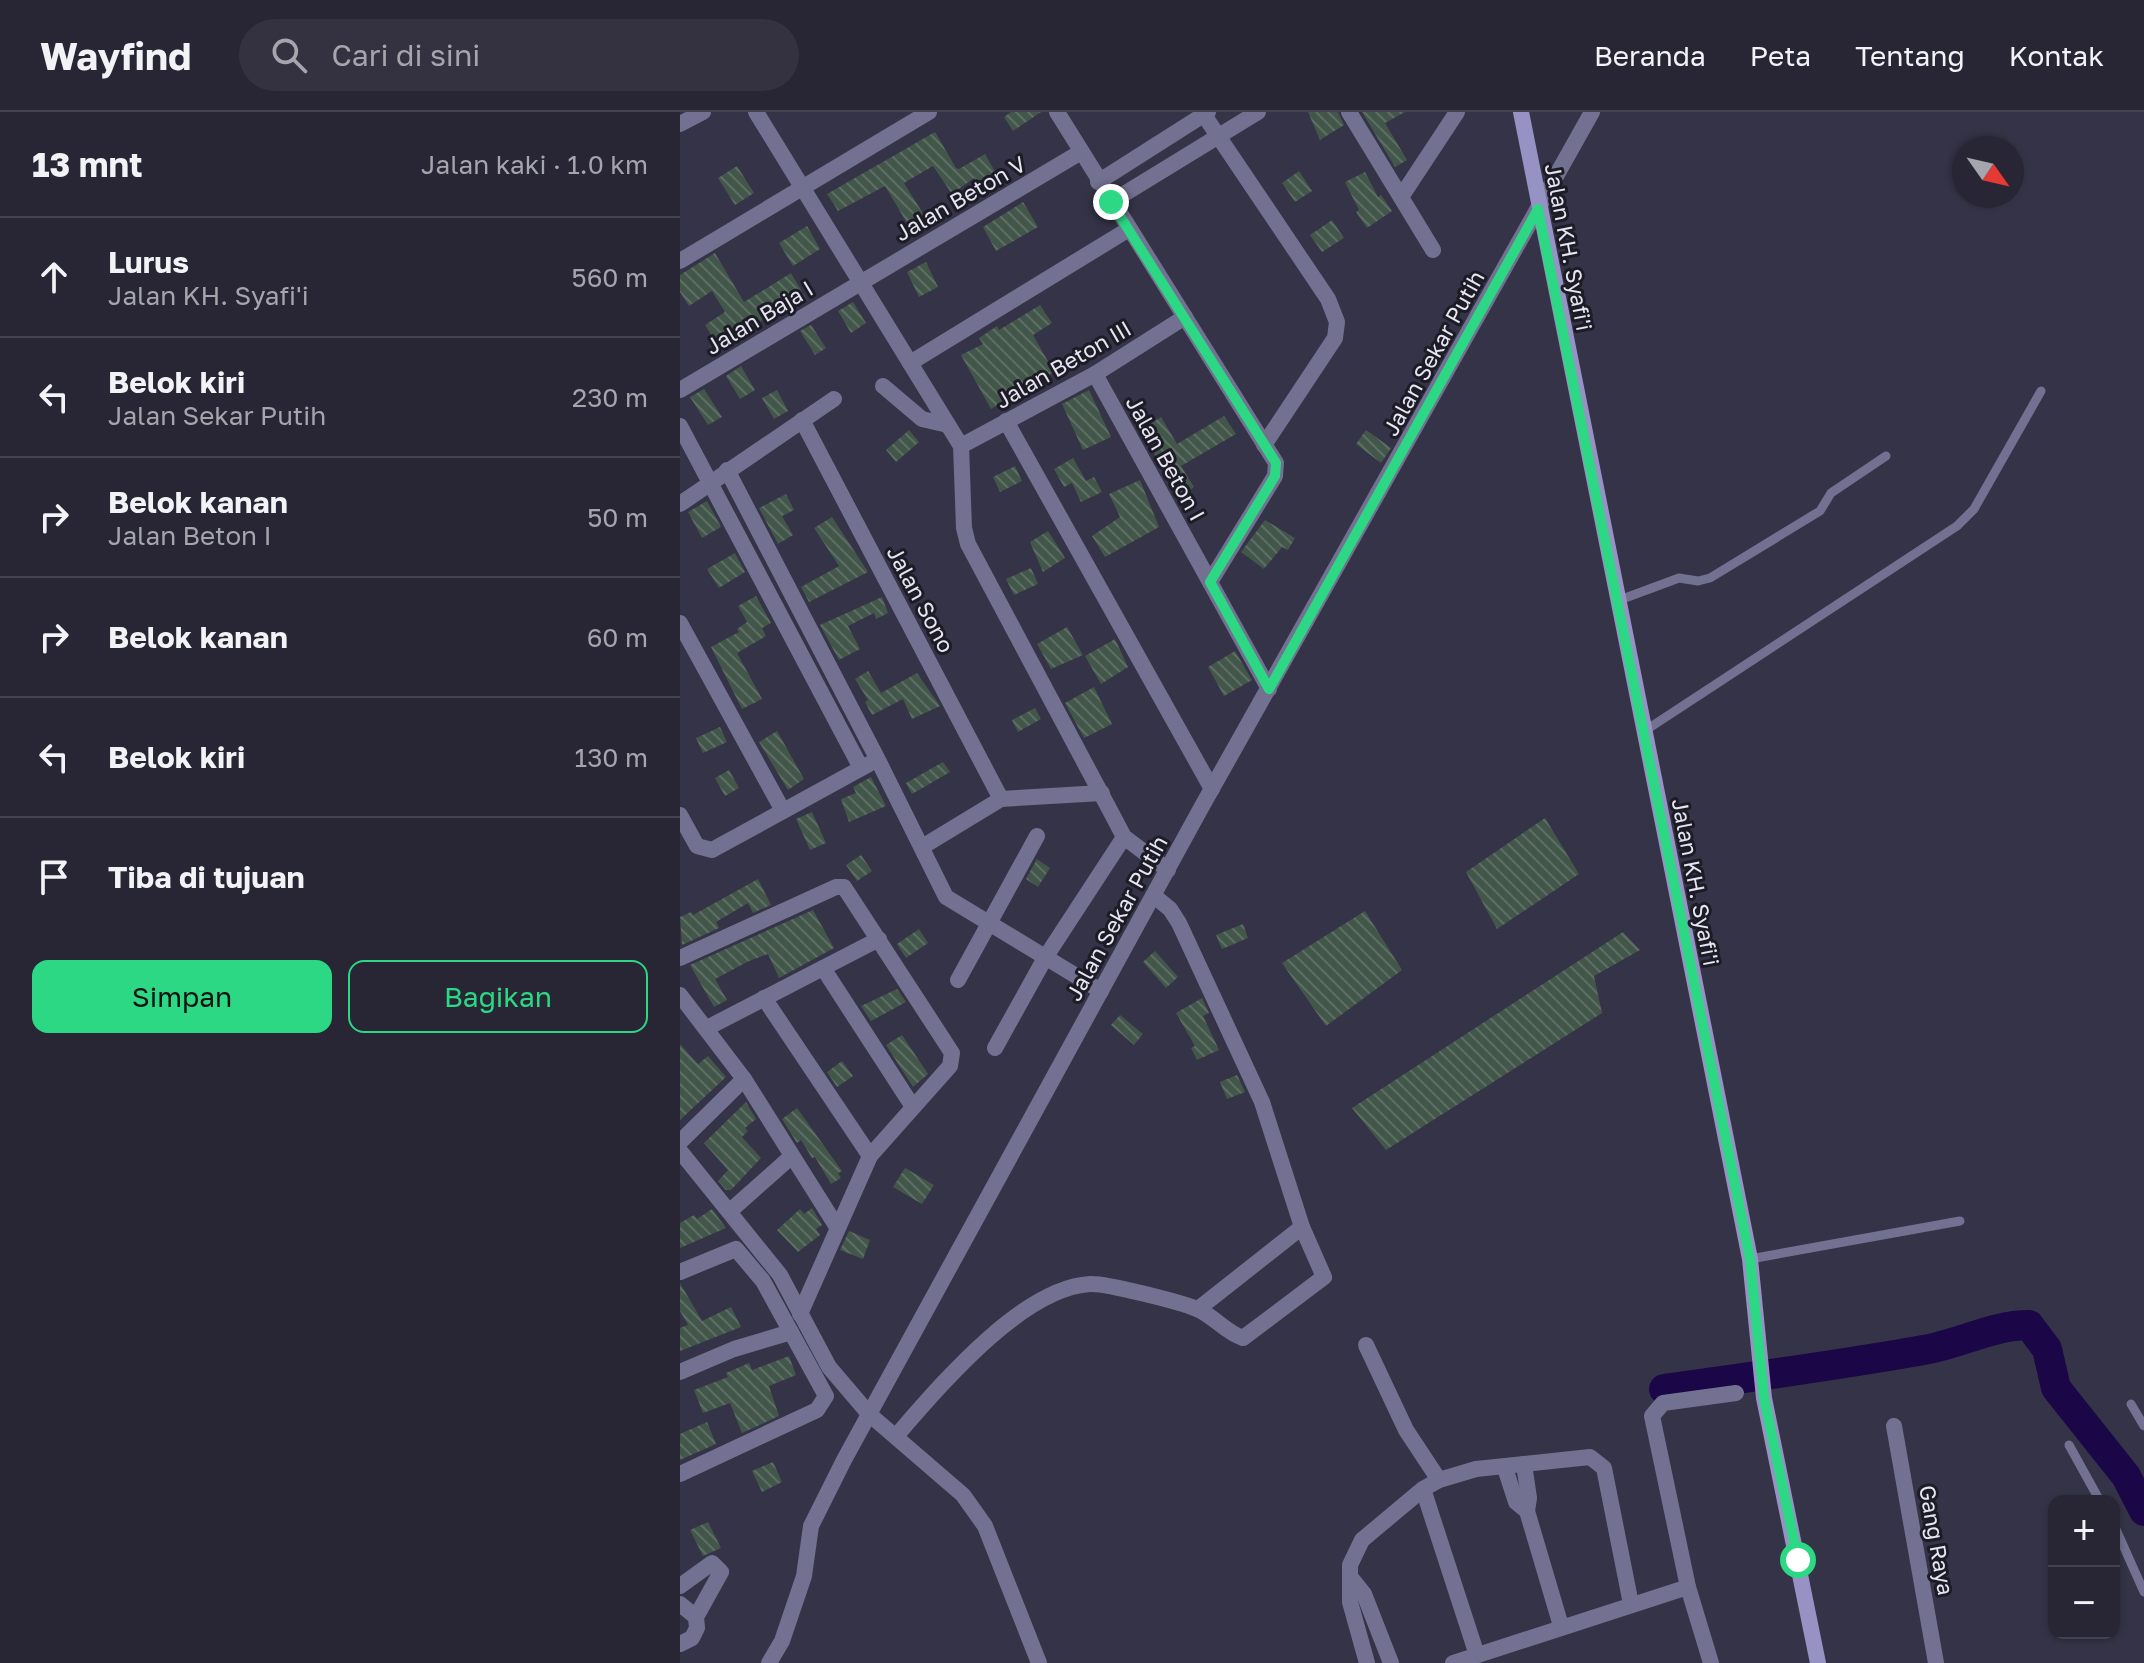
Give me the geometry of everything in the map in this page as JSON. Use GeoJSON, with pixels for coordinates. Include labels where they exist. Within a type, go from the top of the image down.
{"type":"FeatureCollection","features":[{"type":"Feature","properties":{"kind":"main road","name":"Jalan KH. Syafi'i"},"geometry":{"type":"LineString","coordinates":[[1521,112],[1750,1259],[1757,1355],[1764,1398],[1818,1663]]}},
{"type":"Feature","properties":{"kind":"street"},"geometry":{"type":"LineString","coordinates":[[680,124],[703,112]]}},
{"type":"Feature","properties":{"kind":"street"},"geometry":{"type":"LineString","coordinates":[[756,112],[961,446],[964,528],[968,544],[1124,837],[1168,870]]}},
{"type":"Feature","properties":{"kind":"street"},"geometry":{"type":"LineString","coordinates":[[680,261],[929,112]]}},
{"type":"Feature","properties":{"kind":"street"},"geometry":{"type":"LineString","coordinates":[[1057,112],[1276,463],[1276,473],[1210,582]]}},
{"type":"Feature","properties":{"kind":"street"},"geometry":{"type":"LineString","coordinates":[[1111,202],[1258,112]]}},
{"type":"Feature","properties":{"kind":"street"},"geometry":{"type":"LineString","coordinates":[[1349,112],[1433,250]]}},
{"type":"Feature","properties":{"kind":"street"},"geometry":{"type":"LineString","coordinates":[[1401,197],[1457,112]]}},
{"type":"Feature","properties":{"kind":"street","name":"Jalan Sekar Putih"},"geometry":{"type":"LineString","coordinates":[[769,1663],[782,1641],[804,1576],[811,1526],[869,1414],[1201,808],[1592,112]]}},
{"type":"Feature","properties":{"kind":"street"},"geometry":{"type":"LineString","coordinates":[[1098,182],[1206,113],[1217,138],[1328,299],[1337,322],[1335,338],[1264,445]]}},
{"type":"Feature","properties":{"kind":"street","name":"Jalan Beton V"},"geometry":{"type":"LineString","coordinates":[[860,281],[1081,152]]}},
{"type":"Feature","properties":{"kind":"street"},"geometry":{"type":"LineString","coordinates":[[910,363],[1129,229]]}},
{"type":"Feature","properties":{"kind":"street","name":"Jalan Baja I"},"geometry":{"type":"LineString","coordinates":[[680,390],[860,281]]}},
{"type":"Feature","properties":{"kind":"street","name":"Jalan Beton III"},"geometry":{"type":"LineString","coordinates":[[961,446],[1095,374],[1185,317]]}},
{"type":"Feature","properties":{"kind":"street","name":"Jalan Beton I"},"geometry":{"type":"LineString","coordinates":[[1095,374],[1269,689]]}},
{"type":"Feature","properties":{"kind":"street"},"geometry":{"type":"LineString","coordinates":[[883,386],[922,419],[948,425]]}},
{"type":"Feature","properties":{"kind":"street"},"geometry":{"type":"LineString","coordinates":[[680,504],[834,399]]}},
{"type":"Feature","properties":{"kind":"street","name":"Jalan Sono"},"geometry":{"type":"LineString","coordinates":[[802,420],[1001,799]]}},
{"type":"Feature","properties":{"kind":"street"},"geometry":{"type":"LineString","coordinates":[[1006,421],[1212,789]]}},
{"type":"Feature","properties":{"kind":"street"},"geometry":{"type":"LineString","coordinates":[[680,426],[712,480],[861,768]]}},
{"type":"Feature","properties":{"kind":"street"},"geometry":{"type":"LineString","coordinates":[[727,470],[946,897],[1101,991]]}},
{"type":"Feature","properties":{"kind":"street"},"geometry":{"type":"LineString","coordinates":[[680,623],[782,809]]}},
{"type":"Feature","properties":{"kind":"street"},"geometry":{"type":"LineString","coordinates":[[680,815],[697,846],[712,850],[782,809],[878,760]]}},
{"type":"Feature","properties":{"kind":"street"},"geometry":{"type":"LineString","coordinates":[[922,847],[1001,799],[1103,795]]}},
{"type":"Feature","properties":{"kind":"street"},"geometry":{"type":"LineString","coordinates":[[958,980],[1037,836]]}},
{"type":"Feature","properties":{"kind":"street"},"geometry":{"type":"LineString","coordinates":[[995,1048],[1045,958],[1124,837]]}},
{"type":"Feature","properties":{"kind":"street"},"geometry":{"type":"LineString","coordinates":[[680,958],[836,887],[844,887],[953,1059],[870,1156],[800,1314]]}},
{"type":"Feature","properties":{"kind":"street"},"geometry":{"type":"LineString","coordinates":[[896,1436],[942,1383],[1020,1312],[1048,1295],[1092,1284],[1198,1309],[1243,1338],[1324,1277],[1302,1227],[1262,1102],[1179,923],[1170,909],[1154,896]]}},
{"type":"Feature","properties":{"kind":"street"},"geometry":{"type":"LineString","coordinates":[[707,1028],[879,939]]}},
{"type":"Feature","properties":{"kind":"street"},"geometry":{"type":"LineString","coordinates":[[823,968],[913,1107]]}},
{"type":"Feature","properties":{"kind":"street"},"geometry":{"type":"LineString","coordinates":[[680,995],[686,1014],[707,1028],[744,1079],[837,1227]]}},
{"type":"Feature","properties":{"kind":"street"},"geometry":{"type":"LineString","coordinates":[[764,998],[870,1156]]}},
{"type":"Feature","properties":{"kind":"street"},"geometry":{"type":"LineString","coordinates":[[680,1142],[744,1079]]}},
{"type":"Feature","properties":{"kind":"street"},"geometry":{"type":"LineString","coordinates":[[680,1151],[780,1275],[829,1367],[869,1414],[963,1495],[985,1526],[1039,1663]]}},
{"type":"Feature","properties":{"kind":"street"},"geometry":{"type":"LineString","coordinates":[[730,1211],[792,1156]]}},
{"type":"Feature","properties":{"kind":"street"},"geometry":{"type":"LineString","coordinates":[[1198,1309],[1302,1227]]}},
{"type":"Feature","properties":{"kind":"street"},"geometry":{"type":"LineString","coordinates":[[680,1272],[736,1249],[763,1281],[826,1396],[824,1404],[680,1474]]}},
{"type":"Feature","properties":{"kind":"street"},"geometry":{"type":"LineString","coordinates":[[680,1372],[734,1349],[791,1332]]}},
{"type":"Feature","properties":{"kind":"street"},"geometry":{"type":"LineString","coordinates":[[1366,1345],[1406,1430],[1439,1480]]}},
{"type":"Feature","properties":{"kind":"street"},"geometry":{"type":"LineString","coordinates":[[1711,1663],[1688,1587],[1652,1416],[1663,1403],[1736,1393]]}},
{"type":"Feature","properties":{"kind":"street","name":"Gang Raya"},"geometry":{"type":"LineString","coordinates":[[1894,1426],[1936,1663]]}},
{"type":"Feature","properties":{"kind":"street"},"geometry":{"type":"LineString","coordinates":[[1367,1663],[1350,1602],[1350,1565],[1362,1540],[1423,1489],[1439,1480],[1476,1469],[1590,1457],[1599,1462],[1611,1497],[1631,1604]]}},
{"type":"Feature","properties":{"kind":"street"},"geometry":{"type":"LineString","coordinates":[[1524,1464],[1529,1498],[1527,1511],[1561,1626]]}},
{"type":"Feature","properties":{"kind":"street"},"geometry":{"type":"LineString","coordinates":[[1505,1468],[1516,1502],[1527,1511]]}},
{"type":"Feature","properties":{"kind":"street"},"geometry":{"type":"LineString","coordinates":[[1423,1489],[1477,1655]]}},
{"type":"Feature","properties":{"kind":"street"},"geometry":{"type":"LineString","coordinates":[[680,1586],[712,1563],[721,1572],[696,1617],[697,1628],[692,1638],[680,1644]]}},
{"type":"Feature","properties":{"kind":"street"},"geometry":{"type":"LineString","coordinates":[[1352,1579],[1364,1594],[1391,1663]]}},
{"type":"Feature","properties":{"kind":"street"},"geometry":{"type":"LineString","coordinates":[[1453,1663],[1688,1587]]}},
{"type":"Feature","properties":{"kind":"street"},"geometry":{"type":"LineString","coordinates":[[680,1604],[696,1617]]}},
{"type":"Feature","properties":{"kind":"lane"},"geometry":{"type":"LineString","coordinates":[[1643,732],[1957,526],[1974,509],[2041,391]]}},
{"type":"Feature","properties":{"kind":"lane"},"geometry":{"type":"LineString","coordinates":[[1617,601],[1679,578],[1698,581],[1710,578],[1812,517],[1831,493],[1886,456]]}},
{"type":"Feature","properties":{"kind":"lane"},"geometry":{"type":"LineString","coordinates":[[1750,1259],[1960,1221]]}},
{"type":"Feature","properties":{"kind":"lane"},"geometry":{"type":"LineString","coordinates":[[2131,1404],[2144,1426]]}},
{"type":"Feature","properties":{"kind":"lane"},"geometry":{"type":"LineString","coordinates":[[2069,1445],[2097,1495]]}},
{"type":"Feature","properties":{"kind":"lane"},"geometry":{"type":"LineString","coordinates":[[2120,1538],[2144,1592]]}},
{"type":"Feature","properties":{"kind":"building"},"geometry":{"type":"Polygon","coordinates":[[[1011,112],[1041,112],[1013,131],[1004,117],[1011,112]]]}},
{"type":"Feature","properties":{"kind":"building"},"geometry":{"type":"Polygon","coordinates":[[[1308,112],[1338,112],[1344,125],[1320,140],[1308,112]]]}},
{"type":"Feature","properties":{"kind":"building"},"geometry":{"type":"Polygon","coordinates":[[[1362,112],[1405,112],[1385,123],[1407,160],[1395,167],[1362,112]]]}},
{"type":"Feature","properties":{"kind":"building"},"geometry":{"type":"Polygon","coordinates":[[[935,132],[956,168],[985,154],[998,177],[980,188],[974,178],[952,194],[933,166],[904,183],[929,223],[913,233],[885,186],[838,211],[827,194],[935,132]]]}},
{"type":"Feature","properties":{"kind":"building"},"geometry":{"type":"Polygon","coordinates":[[[737,166],[754,193],[735,205],[718,178],[737,166]]]}},
{"type":"Feature","properties":{"kind":"building"},"geometry":{"type":"Polygon","coordinates":[[[1299,171],[1312,191],[1295,202],[1282,183],[1299,171]]]}},
{"type":"Feature","properties":{"kind":"building"},"geometry":{"type":"Polygon","coordinates":[[[1365,172],[1378,197],[1381,195],[1392,211],[1367,228],[1356,212],[1359,210],[1345,182],[1365,172]]]}},
{"type":"Feature","properties":{"kind":"building"},"geometry":{"type":"Polygon","coordinates":[[[1023,202],[1038,227],[996,251],[983,227],[1023,202]]]}},
{"type":"Feature","properties":{"kind":"building"},"geometry":{"type":"Polygon","coordinates":[[[1332,220],[1344,238],[1322,252],[1310,235],[1332,220]]]}},
{"type":"Feature","properties":{"kind":"building"},"geometry":{"type":"Polygon","coordinates":[[[807,226],[820,249],[793,266],[779,243],[807,226]]]}},
{"type":"Feature","properties":{"kind":"building"},"geometry":{"type":"Polygon","coordinates":[[[715,253],[744,302],[791,273],[807,300],[790,310],[787,305],[742,333],[739,328],[716,342],[705,325],[725,312],[712,291],[689,306],[680,292],[680,275],[715,253]]]}},
{"type":"Feature","properties":{"kind":"building"},"geometry":{"type":"Polygon","coordinates":[[[926,262],[938,287],[919,297],[907,272],[926,262]]]}},
{"type":"Feature","properties":{"kind":"building"},"geometry":{"type":"Polygon","coordinates":[[[853,302],[866,323],[851,333],[838,311],[853,302]]]}},
{"type":"Feature","properties":{"kind":"building"},"geometry":{"type":"Polygon","coordinates":[[[1040,305],[1052,323],[1033,335],[1054,372],[991,409],[961,355],[983,344],[979,338],[997,326],[999,330],[1040,305]]]}},
{"type":"Feature","properties":{"kind":"building"},"geometry":{"type":"Polygon","coordinates":[[[811,325],[826,348],[815,355],[800,331],[811,325]]]}},
{"type":"Feature","properties":{"kind":"building"},"geometry":{"type":"Polygon","coordinates":[[[741,366],[755,390],[740,399],[726,376],[741,366]]]}},
{"type":"Feature","properties":{"kind":"building"},"geometry":{"type":"Polygon","coordinates":[[[704,389],[722,417],[708,425],[690,397],[704,389]]]}},
{"type":"Feature","properties":{"kind":"building"},"geometry":{"type":"Polygon","coordinates":[[[777,390],[788,411],[774,419],[762,398],[777,390]]]}},
{"type":"Feature","properties":{"kind":"building"},"geometry":{"type":"Polygon","coordinates":[[[1089,390],[1111,437],[1083,450],[1062,404],[1089,390]]]}},
{"type":"Feature","properties":{"kind":"building"},"geometry":{"type":"Polygon","coordinates":[[[1224,416],[1236,434],[1181,466],[1194,487],[1179,497],[1141,429],[1161,417],[1177,444],[1224,416]]]}},
{"type":"Feature","properties":{"kind":"building"},"geometry":{"type":"Polygon","coordinates":[[[909,430],[919,442],[896,462],[886,450],[909,430]]]}},
{"type":"Feature","properties":{"kind":"building"},"geometry":{"type":"Polygon","coordinates":[[[1366,430],[1391,448],[1381,463],[1356,444],[1366,430]]]}},
{"type":"Feature","properties":{"kind":"building"},"geometry":{"type":"Polygon","coordinates":[[[1073,458],[1086,481],[1094,477],[1102,492],[1081,502],[1072,483],[1064,487],[1054,469],[1073,458]]]}},
{"type":"Feature","properties":{"kind":"building"},"geometry":{"type":"Polygon","coordinates":[[[1015,466],[1022,481],[1000,492],[993,477],[1015,466]]]}},
{"type":"Feature","properties":{"kind":"building"},"geometry":{"type":"Polygon","coordinates":[[[1140,480],[1159,527],[1105,557],[1092,536],[1120,517],[1109,494],[1140,480]]]}},
{"type":"Feature","properties":{"kind":"building"},"geometry":{"type":"Polygon","coordinates":[[[786,494],[794,510],[782,516],[793,535],[778,544],[759,508],[786,494]]]}},
{"type":"Feature","properties":{"kind":"building"},"geometry":{"type":"Polygon","coordinates":[[[707,501],[721,527],[702,538],[688,512],[707,501]]]}},
{"type":"Feature","properties":{"kind":"building"},"geometry":{"type":"Polygon","coordinates":[[[832,517],[868,572],[809,602],[801,587],[839,566],[814,528],[832,517]]]}},
{"type":"Feature","properties":{"kind":"building"},"geometry":{"type":"Polygon","coordinates":[[[1265,520],[1295,538],[1288,550],[1282,547],[1264,569],[1241,552],[1265,520]]]}},
{"type":"Feature","properties":{"kind":"building"},"geometry":{"type":"Polygon","coordinates":[[[1048,531],[1065,558],[1043,572],[1030,542],[1048,531]]]}},
{"type":"Feature","properties":{"kind":"building"},"geometry":{"type":"Polygon","coordinates":[[[735,553],[745,572],[719,588],[707,569],[735,553]]]}},
{"type":"Feature","properties":{"kind":"building"},"geometry":{"type":"Polygon","coordinates":[[[1031,568],[1038,584],[1014,595],[1006,579],[1031,568]]]}},
{"type":"Feature","properties":{"kind":"building"},"geometry":{"type":"Polygon","coordinates":[[[756,596],[771,623],[762,628],[766,636],[737,653],[762,699],[742,709],[711,647],[739,632],[737,629],[747,622],[738,606],[756,596]]]}},
{"type":"Feature","properties":{"kind":"building"},"geometry":{"type":"Polygon","coordinates":[[[882,597],[888,613],[876,619],[874,613],[848,626],[860,649],[839,660],[820,625],[882,597]]]}},
{"type":"Feature","properties":{"kind":"building"},"geometry":{"type":"Polygon","coordinates":[[[1067,627],[1083,655],[1051,669],[1037,644],[1067,627]]]}},
{"type":"Feature","properties":{"kind":"building"},"geometry":{"type":"Polygon","coordinates":[[[1115,639],[1128,667],[1101,684],[1085,656],[1115,639]]]}},
{"type":"Feature","properties":{"kind":"building"},"geometry":{"type":"Polygon","coordinates":[[[1235,651],[1252,680],[1224,696],[1208,667],[1235,651]]]}},
{"type":"Feature","properties":{"kind":"building"},"geometry":{"type":"Polygon","coordinates":[[[868,671],[881,693],[917,673],[940,706],[912,719],[903,699],[872,715],[865,702],[868,700],[855,679],[868,671]]]}},
{"type":"Feature","properties":{"kind":"building"},"geometry":{"type":"Polygon","coordinates":[[[1094,687],[1112,724],[1084,738],[1065,703],[1094,687]]]}},
{"type":"Feature","properties":{"kind":"building"},"geometry":{"type":"Polygon","coordinates":[[[1035,708],[1041,719],[1018,732],[1012,720],[1035,708]]]}},
{"type":"Feature","properties":{"kind":"building"},"geometry":{"type":"Polygon","coordinates":[[[720,727],[727,742],[703,753],[696,738],[720,727]]]}},
{"type":"Feature","properties":{"kind":"building"},"geometry":{"type":"Polygon","coordinates":[[[777,731],[804,779],[788,790],[759,742],[777,731]]]}},
{"type":"Feature","properties":{"kind":"building"},"geometry":{"type":"Polygon","coordinates":[[[943,762],[950,772],[912,794],[906,783],[943,762]]]}},
{"type":"Feature","properties":{"kind":"building"},"geometry":{"type":"Polygon","coordinates":[[[729,770],[739,788],[725,796],[715,778],[729,770]]]}},
{"type":"Feature","properties":{"kind":"building"},"geometry":{"type":"Polygon","coordinates":[[[871,777],[886,806],[849,822],[841,799],[856,793],[853,787],[871,777]]]}},
{"type":"Feature","properties":{"kind":"building"},"geometry":{"type":"Polygon","coordinates":[[[812,812],[826,843],[810,850],[796,819],[812,812]]]}},
{"type":"Feature","properties":{"kind":"building"},"geometry":{"type":"Polygon","coordinates":[[[1545,818],[1579,874],[1497,929],[1466,872],[1545,818]]]}},
{"type":"Feature","properties":{"kind":"building"},"geometry":{"type":"Polygon","coordinates":[[[861,855],[872,871],[857,881],[846,865],[861,855]]]}},
{"type":"Feature","properties":{"kind":"building"},"geometry":{"type":"Polygon","coordinates":[[[1037,859],[1050,868],[1038,887],[1026,879],[1037,859]]]}},
{"type":"Feature","properties":{"kind":"building"},"geometry":{"type":"Polygon","coordinates":[[[758,879],[771,905],[753,913],[748,903],[716,922],[719,928],[682,945],[680,917],[691,912],[693,915],[758,879]]]}},
{"type":"Feature","properties":{"kind":"building"},"geometry":{"type":"Polygon","coordinates":[[[813,910],[834,948],[779,978],[768,954],[749,961],[715,979],[727,1000],[714,1007],[690,965],[813,910]]]}},
{"type":"Feature","properties":{"kind":"building"},"geometry":{"type":"Polygon","coordinates":[[[1365,911],[1402,970],[1326,1026],[1282,963],[1365,911]]]}},
{"type":"Feature","properties":{"kind":"building"},"geometry":{"type":"Polygon","coordinates":[[[1243,924],[1248,938],[1222,949],[1216,935],[1243,924]]]}},
{"type":"Feature","properties":{"kind":"building"},"geometry":{"type":"Polygon","coordinates":[[[919,929],[928,943],[906,958],[897,944],[919,929]]]}},
{"type":"Feature","properties":{"kind":"building"},"geometry":{"type":"Polygon","coordinates":[[[1623,932],[1640,950],[1594,976],[1602,1013],[1386,1150],[1352,1108],[1623,932]]]}},
{"type":"Feature","properties":{"kind":"building"},"geometry":{"type":"Polygon","coordinates":[[[1155,951],[1178,977],[1166,988],[1143,962],[1155,951]]]}},
{"type":"Feature","properties":{"kind":"building"},"geometry":{"type":"Polygon","coordinates":[[[897,989],[906,1002],[871,1021],[861,1006],[897,989]]]}},
{"type":"Feature","properties":{"kind":"building"},"geometry":{"type":"Polygon","coordinates":[[[1202,998],[1209,1013],[1203,1016],[1219,1050],[1197,1060],[1191,1048],[1195,1046],[1176,1013],[1202,998]]]}},
{"type":"Feature","properties":{"kind":"building"},"geometry":{"type":"Polygon","coordinates":[[[1120,1015],[1143,1034],[1134,1045],[1111,1025],[1120,1015]]]}},
{"type":"Feature","properties":{"kind":"building"},"geometry":{"type":"Polygon","coordinates":[[[902,1035],[928,1074],[913,1087],[886,1045],[902,1035]]]}},
{"type":"Feature","properties":{"kind":"building"},"geometry":{"type":"Polygon","coordinates":[[[680,1044],[698,1064],[708,1056],[726,1077],[680,1120],[680,1044]]]}},
{"type":"Feature","properties":{"kind":"building"},"geometry":{"type":"Polygon","coordinates":[[[842,1061],[853,1076],[837,1087],[827,1072],[842,1061]]]}},
{"type":"Feature","properties":{"kind":"building"},"geometry":{"type":"Polygon","coordinates":[[[1237,1075],[1245,1092],[1227,1099],[1220,1082],[1237,1075]]]}},
{"type":"Feature","properties":{"kind":"building"},"geometry":{"type":"Polygon","coordinates":[[[746,1102],[756,1119],[745,1128],[748,1131],[742,1137],[761,1158],[731,1190],[726,1190],[718,1181],[728,1170],[704,1143],[746,1102]]]}},
{"type":"Feature","properties":{"kind":"building"},"geometry":{"type":"Polygon","coordinates":[[[797,1108],[842,1171],[838,1173],[841,1178],[831,1184],[815,1157],[812,1158],[801,1140],[797,1143],[782,1119],[797,1108]]]}},
{"type":"Feature","properties":{"kind":"building"},"geometry":{"type":"Polygon","coordinates":[[[905,1168],[934,1185],[922,1204],[893,1187],[905,1168]]]}},
{"type":"Feature","properties":{"kind":"building"},"geometry":{"type":"Polygon","coordinates":[[[812,1208],[822,1225],[816,1229],[820,1235],[798,1252],[777,1230],[800,1209],[804,1214],[812,1208]]]}},
{"type":"Feature","properties":{"kind":"building"},"geometry":{"type":"Polygon","coordinates":[[[712,1209],[726,1228],[680,1248],[680,1223],[694,1215],[697,1219],[712,1209]]]}},
{"type":"Feature","properties":{"kind":"building"},"geometry":{"type":"Polygon","coordinates":[[[849,1231],[870,1240],[863,1259],[840,1250],[849,1231]]]}},
{"type":"Feature","properties":{"kind":"building"},"geometry":{"type":"Polygon","coordinates":[[[680,1283],[702,1321],[731,1307],[741,1327],[680,1351],[680,1328],[688,1325],[680,1311],[680,1283]]]}},
{"type":"Feature","properties":{"kind":"building"},"geometry":{"type":"Polygon","coordinates":[[[789,1356],[796,1375],[769,1386],[779,1416],[742,1433],[730,1403],[703,1413],[694,1390],[728,1377],[726,1373],[749,1363],[752,1370],[789,1356]]]}},
{"type":"Feature","properties":{"kind":"building"},"geometry":{"type":"Polygon","coordinates":[[[707,1422],[716,1444],[680,1460],[680,1434],[707,1422]]]}},
{"type":"Feature","properties":{"kind":"building"},"geometry":{"type":"Polygon","coordinates":[[[773,1462],[782,1482],[762,1492],[752,1471],[773,1462]]]}},
{"type":"Feature","properties":{"kind":"building"},"geometry":{"type":"Polygon","coordinates":[[[708,1522],[721,1548],[703,1556],[690,1530],[708,1522]]]}},
{"type":"Feature","properties":{"kind":"waterway"},"geometry":{"type":"LineString","coordinates":[[1664,1389],[1896,1355],[1942,1346],[2004,1328],[2029,1325],[2047,1349],[2056,1388],[2126,1476],[2144,1511]]}},
{"type":"Feature","properties":{"kind":"route"},"geometry":{"type":"LineString","coordinates":[[1111,202],[1278,469],[1210,582],[1269,689],[1538,209],[1750,1259],[1757,1355],[1798,1560]]}}]}
